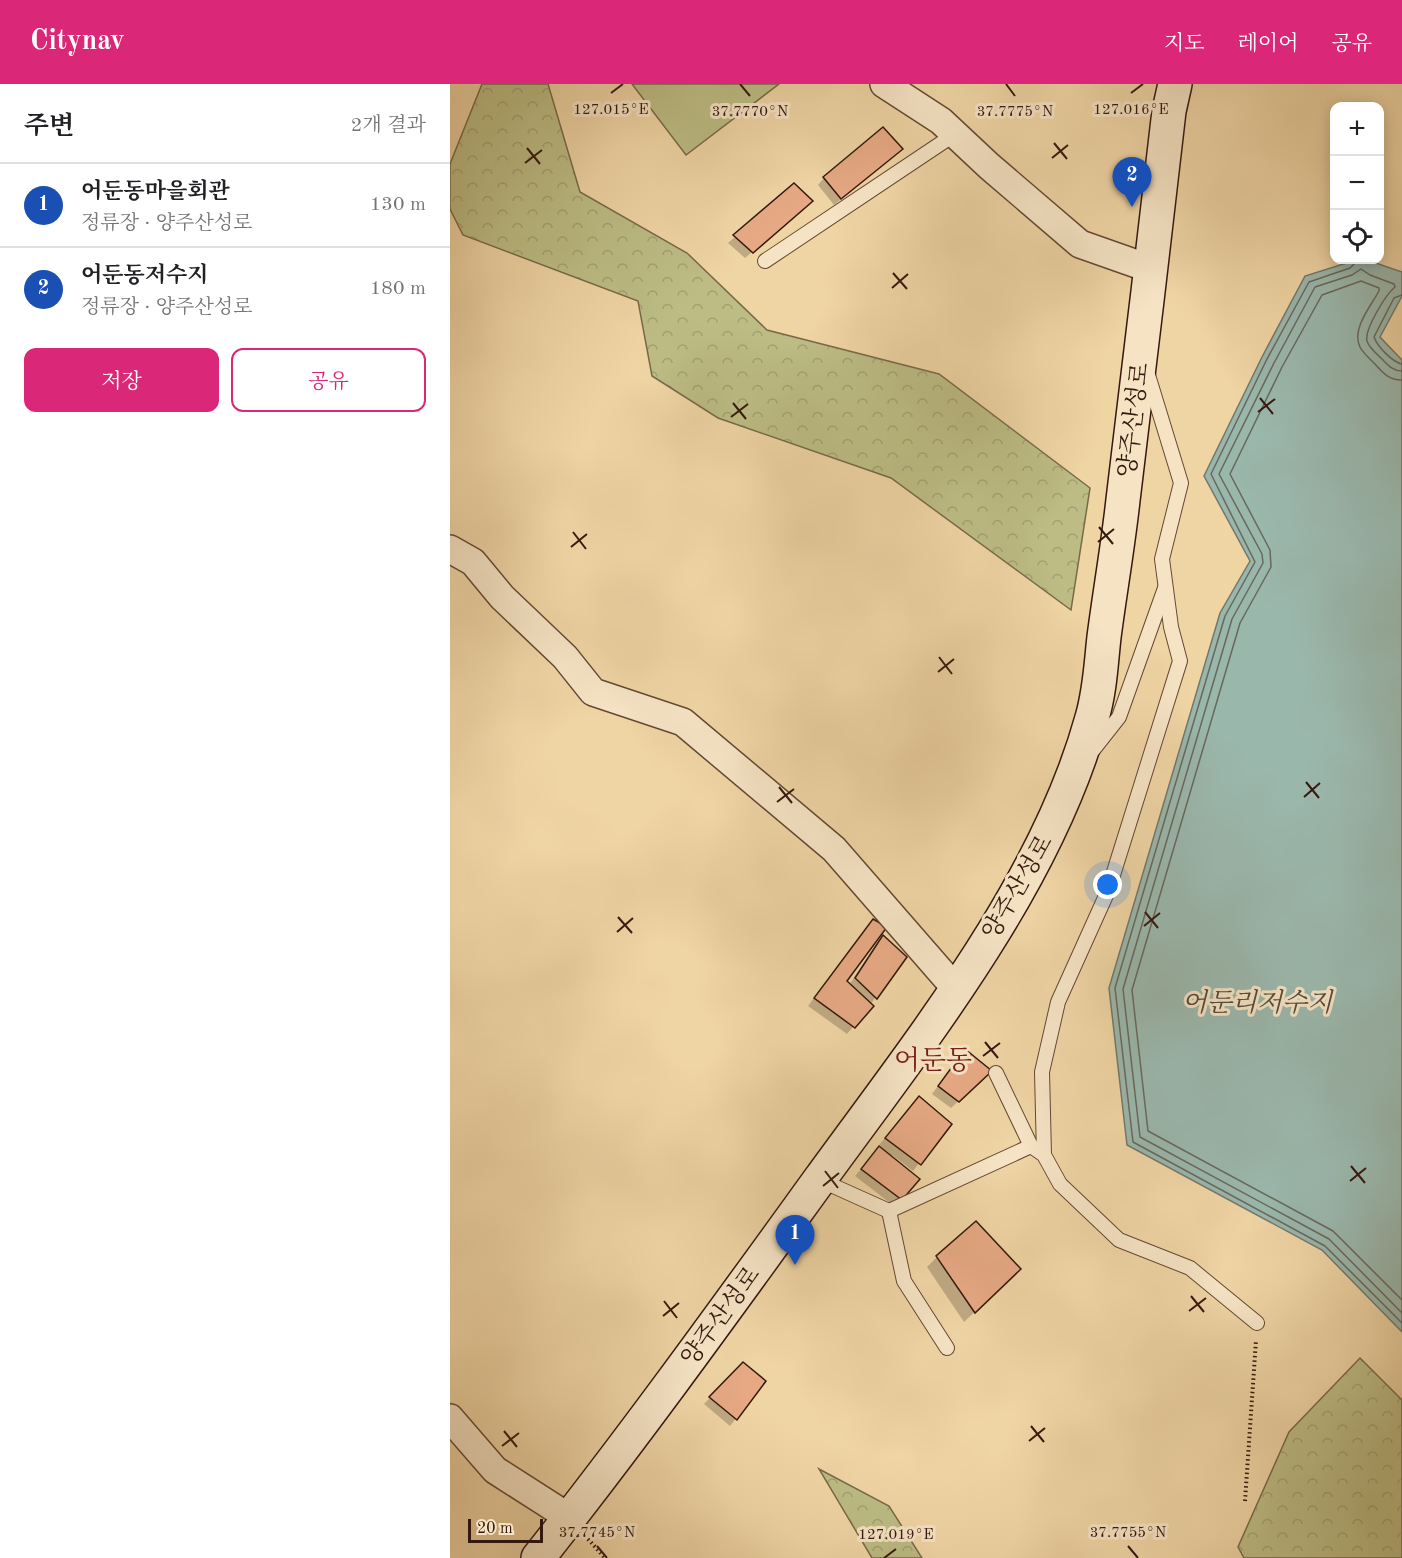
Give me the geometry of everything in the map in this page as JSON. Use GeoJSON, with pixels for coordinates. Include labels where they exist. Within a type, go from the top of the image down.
{"type":"FeatureCollection","features":[{"type":"Feature","properties":{"kind":"street"},"geometry":{"type":"LineString","coordinates":[[885,84],[941,121],[1080,244],[1150,268]]}},
{"type":"Feature","properties":{"kind":"street","name":"양주산성로"},"geometry":{"type":"LineString","coordinates":[[538,1558],[695,1351],[956,989],[992,934],[1057,816],[1093,716],[1099,685],[1169,111],[1175,84]]}},
{"type":"Feature","properties":{"kind":"street"},"geometry":{"type":"LineString","coordinates":[[450,549],[473,562],[502,597],[565,657],[593,692],[683,722],[834,849],[956,989]]}},
{"type":"Feature","properties":{"kind":"street"},"geometry":{"type":"LineString","coordinates":[[450,1418],[495,1470],[570,1518]]}},
{"type":"Feature","properties":{"kind":"lane"},"geometry":{"type":"LineString","coordinates":[[765,261],[955,134]]}},
{"type":"Feature","properties":{"kind":"lane"},"geometry":{"type":"LineString","coordinates":[[1044,1155],[1042,1072],[1058,1002],[1108,891],[1180,661],[1171,627],[1162,559],[1181,483],[1141,353]]}},
{"type":"Feature","properties":{"kind":"lane"},"geometry":{"type":"LineString","coordinates":[[1073,776],[1119,717],[1165,586]]}},
{"type":"Feature","properties":{"kind":"lane"},"geometry":{"type":"LineString","coordinates":[[996,1073],[1031,1146],[1044,1155],[1060,1184],[1119,1240],[1190,1268],[1257,1323]]}},
{"type":"Feature","properties":{"kind":"lane"},"geometry":{"type":"LineString","coordinates":[[820,1180],[889,1210],[1031,1146]]}},
{"type":"Feature","properties":{"kind":"lane"},"geometry":{"type":"LineString","coordinates":[[889,1210],[904,1281],[947,1348]]}},
{"type":"Feature","properties":{"kind":"path"},"geometry":{"type":"LineString","coordinates":[[1245,1501],[1257,1323]]}},
{"type":"Feature","properties":{"kind":"green space"},"geometry":{"type":"Polygon","coordinates":[[[482,84],[548,84],[580,192],[687,253],[767,330],[939,374],[1090,488],[1071,610],[891,478],[718,418],[652,376],[638,301],[463,235],[450,209],[450,164],[482,84]]]}},
{"type":"Feature","properties":{"kind":"green space"},"geometry":{"type":"Polygon","coordinates":[[[632,84],[779,84],[686,155],[632,84]]]}},
{"type":"Feature","properties":{"kind":"green space"},"geometry":{"type":"Polygon","coordinates":[[[1360,1358],[1402,1400],[1402,1558],[1244,1558],[1238,1547],[1289,1432],[1360,1358]]]}},
{"type":"Feature","properties":{"kind":"green space"},"geometry":{"type":"Polygon","coordinates":[[[819,1469],[889,1506],[922,1558],[872,1558],[819,1469]]]}},
{"type":"Feature","properties":{"kind":"water","name":"어둔리저수지"},"geometry":{"type":"Polygon","coordinates":[[[1343,264],[1379,264],[1402,272],[1402,296],[1380,337],[1402,360],[1402,1332],[1322,1250],[1127,1145],[1109,988],[1220,613],[1250,561],[1204,476],[1262,357],[1305,276],[1343,264]]]}},
{"type":"Feature","properties":{"kind":"building"},"geometry":{"type":"Polygon","coordinates":[[[883,127],[903,149],[841,199],[823,177],[883,127]]]}},
{"type":"Feature","properties":{"kind":"building"},"geometry":{"type":"Polygon","coordinates":[[[794,183],[813,201],[753,253],[733,235],[794,183]]]}},
{"type":"Feature","properties":{"kind":"building"},"geometry":{"type":"Polygon","coordinates":[[[873,919],[887,927],[847,981],[874,1006],[855,1028],[814,998],[873,919]]]}},
{"type":"Feature","properties":{"kind":"building"},"geometry":{"type":"Polygon","coordinates":[[[883,935],[907,957],[877,999],[855,978],[883,935]]]}},
{"type":"Feature","properties":{"kind":"building"},"geometry":{"type":"Polygon","coordinates":[[[965,1049],[992,1071],[959,1102],[938,1086],[965,1049]]]}},
{"type":"Feature","properties":{"kind":"building"},"geometry":{"type":"Polygon","coordinates":[[[919,1096],[952,1124],[921,1165],[885,1138],[919,1096]]]}},
{"type":"Feature","properties":{"kind":"building"},"geometry":{"type":"Polygon","coordinates":[[[879,1146],[920,1179],[902,1200],[861,1169],[879,1146]]]}},
{"type":"Feature","properties":{"kind":"building"},"geometry":{"type":"Polygon","coordinates":[[[976,1221],[1021,1269],[975,1313],[936,1256],[976,1221]]]}},
{"type":"Feature","properties":{"kind":"building"},"geometry":{"type":"Polygon","coordinates":[[[743,1362],[766,1381],[737,1420],[709,1397],[743,1362]]]}},
{"type":"Feature","properties":{"kind":"place","name":"어둔동저수지"},"geometry":{"type":"Point","coordinates":[1132,207]}},
{"type":"Feature","properties":{"kind":"place","name":"어둔동마을회관"},"geometry":{"type":"Point","coordinates":[795,1265]}},
{"type":"Feature","properties":{"kind":"district","name":"어둔동"},"geometry":{"type":"Point","coordinates":[933,1060]}}]}
